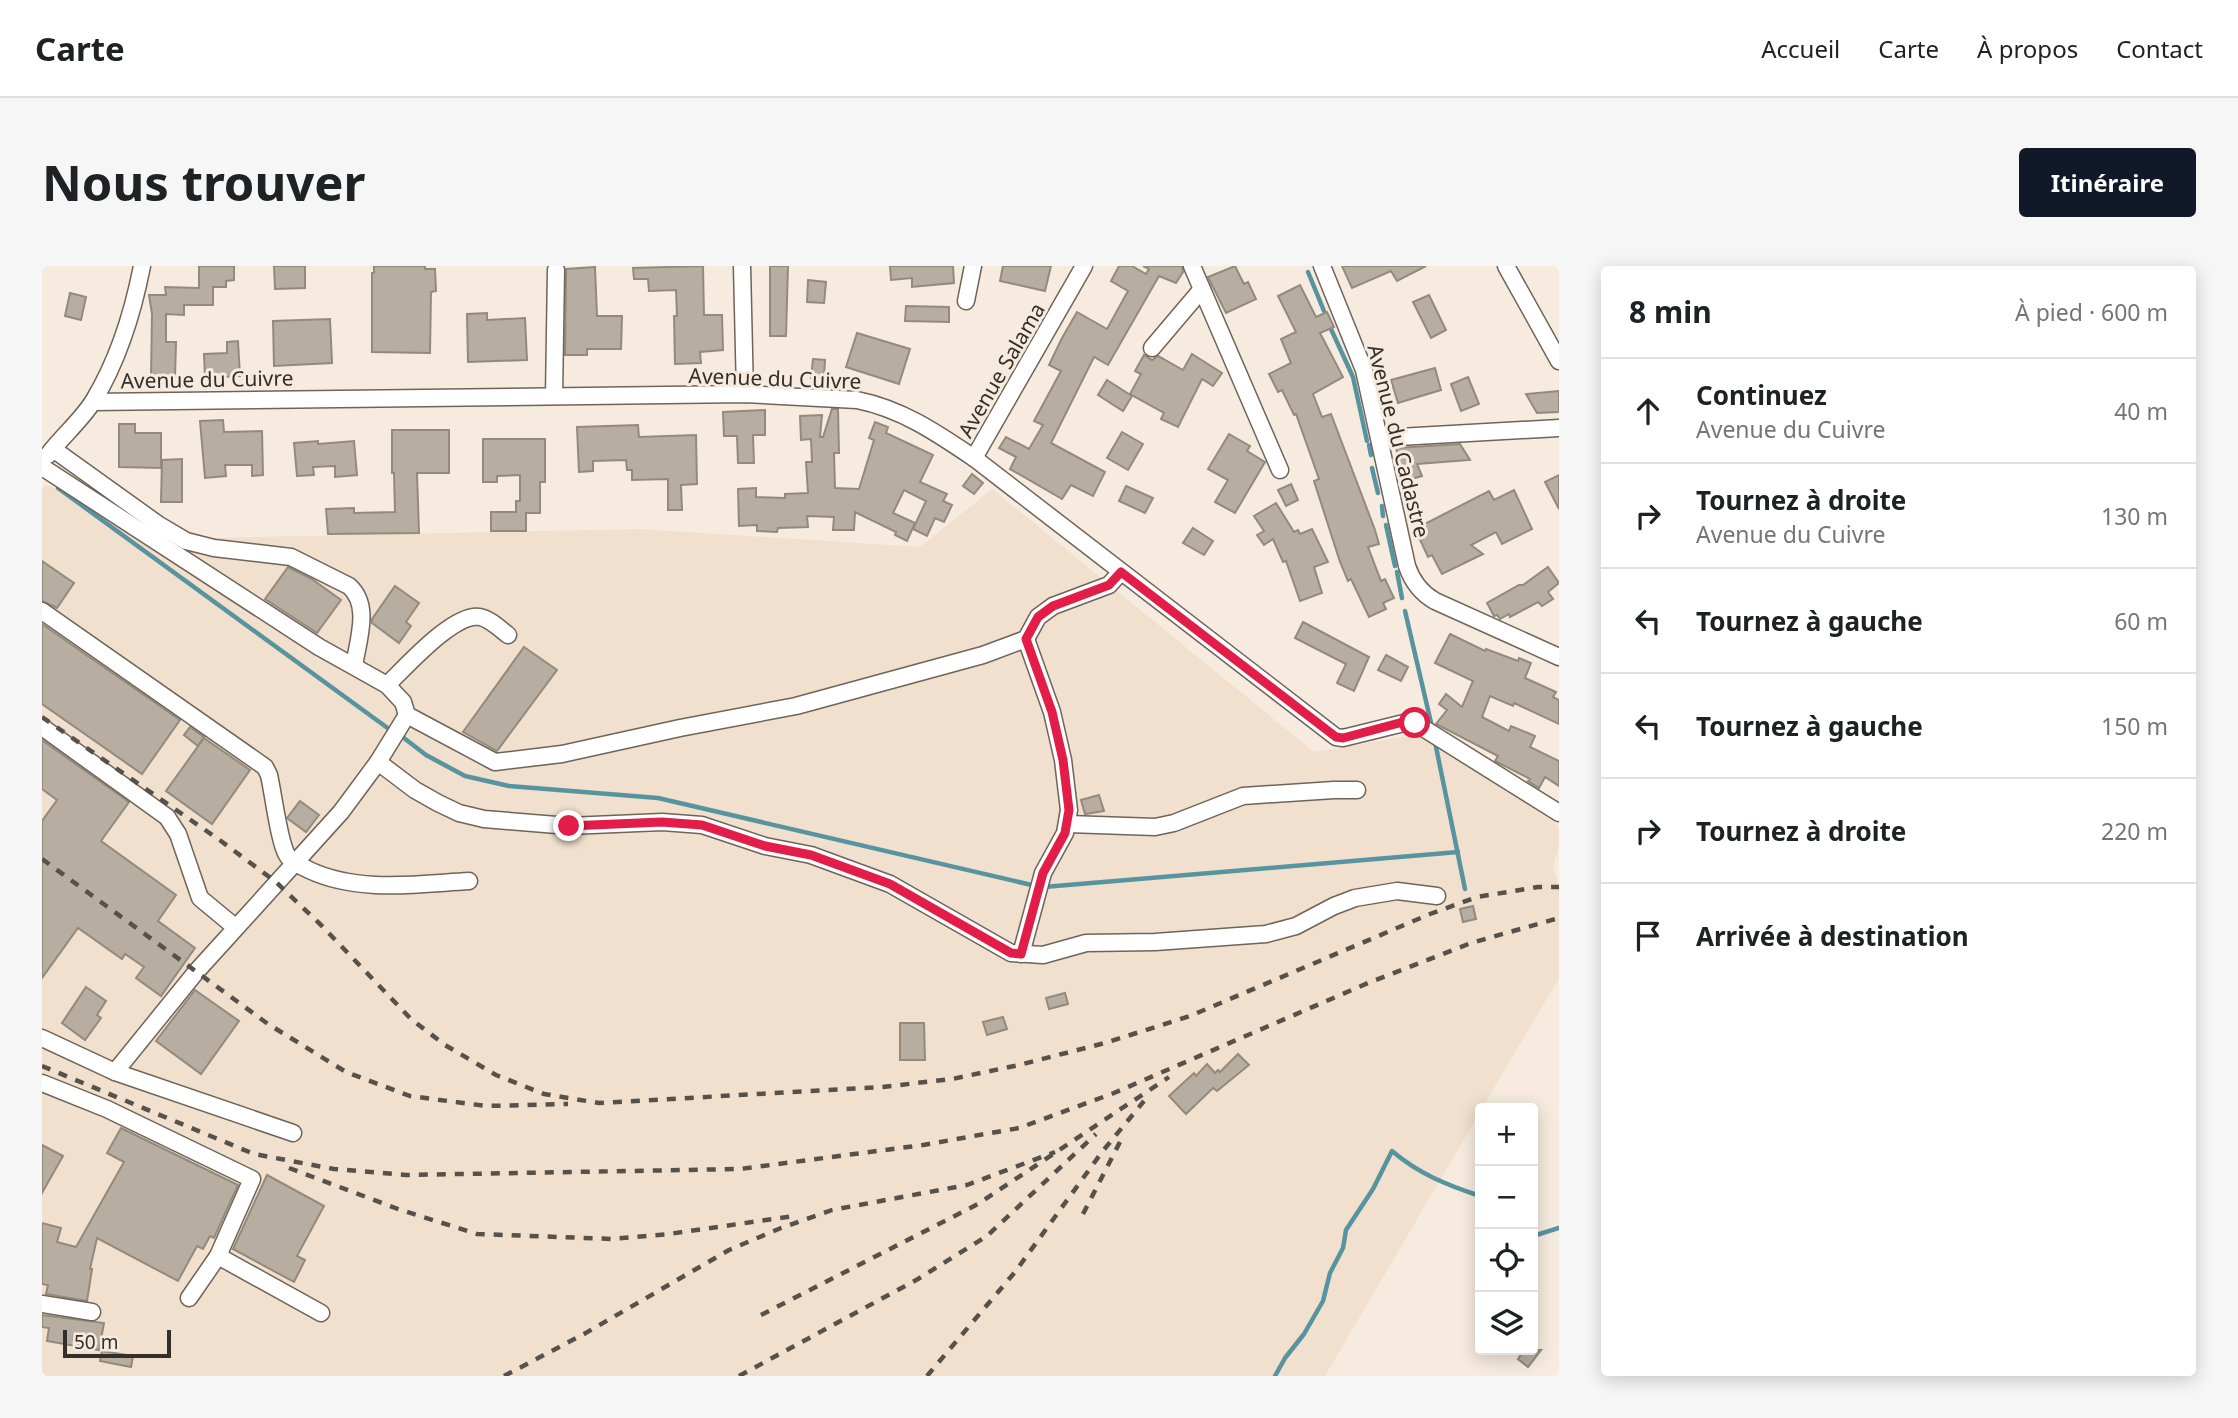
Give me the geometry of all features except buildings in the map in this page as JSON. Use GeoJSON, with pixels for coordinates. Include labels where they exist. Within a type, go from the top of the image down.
{"type":"FeatureCollection","features":[{"type":"Feature","properties":{"kind":"street"},"geometry":{"type":"LineString","coordinates":[[142,266],[129,320],[93,402],[42,465],[319,647],[387,685],[403,702],[407,715],[495,762],[562,754],[680,727],[796,706],[983,655],[1026,639],[1038,617],[1053,606],[1109,585],[1121,572]]}},
{"type":"Feature","properties":{"kind":"street"},"geometry":{"type":"LineString","coordinates":[[742,266],[745,394]]}},
{"type":"Feature","properties":{"kind":"street"},"geometry":{"type":"LineString","coordinates":[[966,301],[973,266]]}},
{"type":"Feature","properties":{"kind":"street","name":"Avenue Salama"},"geometry":{"type":"LineString","coordinates":[[974,458],[1084,266]]}},
{"type":"Feature","properties":{"kind":"street"},"geometry":{"type":"LineString","coordinates":[[1192,266],[1280,470]]}},
{"type":"Feature","properties":{"kind":"street","name":"Avenue du Cadastre"},"geometry":{"type":"LineString","coordinates":[[1322,266],[1364,370],[1407,566],[1418,587],[1435,601],[1559,657]]}},
{"type":"Feature","properties":{"kind":"street"},"geometry":{"type":"LineString","coordinates":[[1506,266],[1559,361]]}},
{"type":"Feature","properties":{"kind":"street"},"geometry":{"type":"LineString","coordinates":[[554,396],[556,270]]}},
{"type":"Feature","properties":{"kind":"street"},"geometry":{"type":"LineString","coordinates":[[1152,348],[1202,289]]}},
{"type":"Feature","properties":{"kind":"street","name":"Avenue du Cuivre"},"geometry":{"type":"LineString","coordinates":[[93,402],[745,394],[857,400],[875,404],[892,409],[927,427],[974,458],[1336,737],[1343,738],[1408,721],[1432,733],[1559,813]]}},
{"type":"Feature","properties":{"kind":"street"},"geometry":{"type":"LineString","coordinates":[[1381,438],[1559,428]]}},
{"type":"Feature","properties":{"kind":"street"},"geometry":{"type":"LineString","coordinates":[[53,449],[159,525],[186,541],[214,548],[291,557],[349,586],[357,592],[363,609],[354,666]]}},
{"type":"Feature","properties":{"kind":"street"},"geometry":{"type":"LineString","coordinates":[[42,611],[265,767],[285,851],[296,863],[326,878],[352,883],[376,885],[469,881]]}},
{"type":"Feature","properties":{"kind":"street"},"geometry":{"type":"LineString","coordinates":[[387,685],[448,629],[467,619],[485,619],[508,635]]}},
{"type":"Feature","properties":{"kind":"street"},"geometry":{"type":"LineString","coordinates":[[1021,954],[1043,873],[1068,824],[1069,810],[1052,712],[1026,639]]}},
{"type":"Feature","properties":{"kind":"street"},"geometry":{"type":"LineString","coordinates":[[115,1072],[195,972],[341,812],[378,762],[407,715]]}},
{"type":"Feature","properties":{"kind":"street"},"geometry":{"type":"LineString","coordinates":[[42,727],[167,817],[178,834],[200,898],[235,927]]}},
{"type":"Feature","properties":{"kind":"street"},"geometry":{"type":"LineString","coordinates":[[378,762],[415,790],[438,803],[458,813],[484,819],[569,826],[662,822],[702,825],[765,846],[811,855],[890,884],[1011,953],[1043,955],[1086,943],[1155,942],[1266,934],[1296,926],[1334,906],[1377,894],[1396,891],[1437,896]]}},
{"type":"Feature","properties":{"kind":"street"},"geometry":{"type":"LineString","coordinates":[[1068,824],[1155,827],[1174,823],[1243,796],[1357,790]]}},
{"type":"Feature","properties":{"kind":"street"},"geometry":{"type":"LineString","coordinates":[[42,1038],[115,1072],[293,1133]]}},
{"type":"Feature","properties":{"kind":"street"},"geometry":{"type":"LineString","coordinates":[[42,1083],[107,1109],[249,1176],[252,1182],[218,1256],[189,1298]]}},
{"type":"Feature","properties":{"kind":"street"},"geometry":{"type":"LineString","coordinates":[[218,1256],[321,1312]]}},
{"type":"Feature","properties":{"kind":"street"},"geometry":{"type":"LineString","coordinates":[[42,1304],[92,1312]]}},
{"type":"Feature","properties":{"kind":"shaded area"},"geometry":{"type":"Polygon","coordinates":[[[46,485],[212,538],[640,529],[920,547],[992,489],[1314,752],[1419,734],[1556,823],[1559,829],[1559,847],[1553,865],[1559,888],[1559,978],[1485,1103],[1475,1103],[1475,1121],[1325,1376],[42,1376],[42,489],[46,485]]]}},
{"type":"Feature","properties":{"kind":"waterway"},"geometry":{"type":"LineString","coordinates":[[1308,272],[1324,311]]}},
{"type":"Feature","properties":{"kind":"waterway"},"geometry":{"type":"LineString","coordinates":[[1331,329],[1353,377],[1367,441]]}},
{"type":"Feature","properties":{"kind":"waterway"},"geometry":{"type":"LineString","coordinates":[[1369,445],[1371,455]]}},
{"type":"Feature","properties":{"kind":"waterway"},"geometry":{"type":"LineString","coordinates":[[1372,468],[1378,493]]}},
{"type":"Feature","properties":{"kind":"waterway"},"geometry":{"type":"LineString","coordinates":[[58,488],[389,729]]}},
{"type":"Feature","properties":{"kind":"waterway"},"geometry":{"type":"LineString","coordinates":[[1382,506],[1383,516]]}},
{"type":"Feature","properties":{"kind":"waterway"},"geometry":{"type":"LineString","coordinates":[[1386,525],[1395,566]]}},
{"type":"Feature","properties":{"kind":"waterway"},"geometry":{"type":"LineString","coordinates":[[1397,572],[1402,598]]}},
{"type":"Feature","properties":{"kind":"waterway"},"geometry":{"type":"LineString","coordinates":[[1405,611],[1432,727]]}},
{"type":"Feature","properties":{"kind":"waterway"},"geometry":{"type":"LineString","coordinates":[[400,735],[426,755],[465,776],[509,786],[658,798],[1036,886]]}},
{"type":"Feature","properties":{"kind":"waterway"},"geometry":{"type":"LineString","coordinates":[[1435,742],[1465,889]]}},
{"type":"Feature","properties":{"kind":"waterway"},"geometry":{"type":"LineString","coordinates":[[1044,887],[1458,852]]}},
{"type":"Feature","properties":{"kind":"waterway"},"geometry":{"type":"LineString","coordinates":[[1275,1376],[1323,1301],[1330,1273],[1343,1248],[1346,1230],[1373,1189],[1392,1151],[1434,1178],[1475,1194]]}},
{"type":"Feature","properties":{"kind":"waterway"},"geometry":{"type":"LineString","coordinates":[[1538,1234],[1559,1228]]}},
{"type":"Feature","properties":{"kind":"railway"},"geometry":{"type":"LineString","coordinates":[[42,717],[276,882],[411,1019],[445,1045],[496,1075],[544,1094],[599,1103],[882,1087],[952,1079],[1019,1065],[1105,1043],[1190,1016],[1430,914],[1477,897],[1538,887],[1559,887]]}},
{"type":"Feature","properties":{"kind":"railway"},"geometry":{"type":"LineString","coordinates":[[42,859],[268,1024],[346,1072],[410,1096],[486,1106],[568,1104]]}},
{"type":"Feature","properties":{"kind":"railway"},"geometry":{"type":"LineString","coordinates":[[42,1066],[254,1154],[334,1169],[406,1175],[740,1169],[923,1145],[1019,1128],[1114,1093],[1368,983],[1471,943],[1559,918]]}},
{"type":"Feature","properties":{"kind":"railway"},"geometry":{"type":"LineString","coordinates":[[761,1315],[978,1204],[1169,1077]]}},
{"type":"Feature","properties":{"kind":"railway"},"geometry":{"type":"LineString","coordinates":[[927,1376],[1015,1272],[1102,1152],[1144,1101]]}},
{"type":"Feature","properties":{"kind":"railway"},"geometry":{"type":"LineString","coordinates":[[739,1376],[918,1279],[987,1236],[1096,1134]]}},
{"type":"Feature","properties":{"kind":"railway"},"geometry":{"type":"LineString","coordinates":[[1083,1214],[1123,1136]]}},
{"type":"Feature","properties":{"kind":"railway"},"geometry":{"type":"LineString","coordinates":[[504,1376],[584,1334],[729,1250],[781,1228],[832,1210],[967,1185],[1055,1152]]}},
{"type":"Feature","properties":{"kind":"railway"},"geometry":{"type":"LineString","coordinates":[[289,1168],[398,1209],[477,1234],[612,1239],[669,1234],[794,1216]]}},
{"type":"Feature","properties":{"kind":"route"},"geometry":{"type":"LineString","coordinates":[[569,826],[662,822],[702,825],[779,850],[811,855],[890,884],[1011,953],[1021,954],[1043,873],[1065,833],[1069,810],[1063,760],[1052,712],[1026,639],[1038,617],[1053,606],[1109,585],[1121,572],[1336,737],[1343,738],[1408,721],[1415,723]]}}]}
